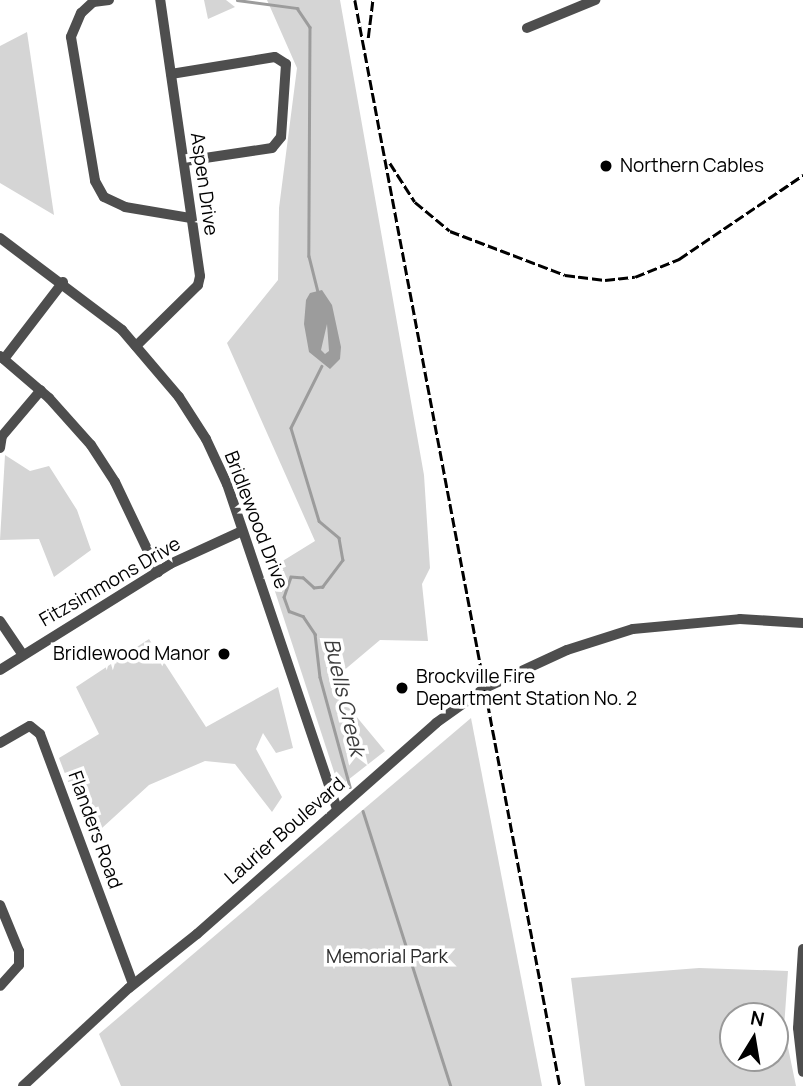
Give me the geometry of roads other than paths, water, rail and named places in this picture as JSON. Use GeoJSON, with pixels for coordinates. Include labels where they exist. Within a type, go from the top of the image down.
{"type":"FeatureCollection","features":[{"type":"Feature","properties":{"kind":"street"},"geometry":{"type":"LineString","coordinates":[[109,0],[93,2],[81,13],[71,37],[95,181],[104,197],[125,207],[191,218]]}},
{"type":"Feature","properties":{"kind":"street","name":"Aspen Drive"},"geometry":{"type":"LineString","coordinates":[[135,346],[198,285],[185,161],[160,0]]}},
{"type":"Feature","properties":{"kind":"street"},"geometry":{"type":"LineString","coordinates":[[527,28],[595,0]]}},
{"type":"Feature","properties":{"kind":"street"},"geometry":{"type":"LineString","coordinates":[[172,74],[275,57],[286,64],[281,137],[272,148],[185,161]]}},
{"type":"Feature","properties":{"kind":"street","name":"Bridlewood Drive"},"geometry":{"type":"LineString","coordinates":[[0,238],[63,282],[135,346],[179,397],[206,439],[242,531],[337,808]]}},
{"type":"Feature","properties":{"kind":"street"},"geometry":{"type":"LineString","coordinates":[[63,282],[2,358],[41,390],[91,445],[115,482],[158,572]]}},
{"type":"Feature","properties":{"kind":"street"},"geometry":{"type":"LineString","coordinates":[[0,448],[2,436],[41,390]]}},
{"type":"Feature","properties":{"kind":"street","name":"Fitzsimmons Drive"},"geometry":{"type":"LineString","coordinates":[[0,670],[158,572],[242,531]]}},
{"type":"Feature","properties":{"kind":"street","name":"Laurier Boulevard"},"geometry":{"type":"LineString","coordinates":[[30,1084],[133,984],[197,934],[436,723],[485,688],[566,650],[633,629],[740,619],[803,623]]}},
{"type":"Feature","properties":{"kind":"street"},"geometry":{"type":"LineString","coordinates":[[0,621],[22,654]]}},
{"type":"Feature","properties":{"kind":"street","name":"Flanders Road"},"geometry":{"type":"LineString","coordinates":[[0,743],[30,726],[40,734],[133,984]]}},
{"type":"Feature","properties":{"kind":"street"},"geometry":{"type":"LineString","coordinates":[[0,905],[19,951],[19,965],[0,986]]}},
{"type":"Feature","properties":{"kind":"street"},"geometry":{"type":"LineString","coordinates":[[803,949],[798,1028],[803,1072]]}},
{"type":"Feature","properties":{"kind":"waterway"},"geometry":{"type":"LineString","coordinates":[[237,0],[297,8],[310,27],[309,256],[318,291]]}},
{"type":"Feature","properties":{"kind":"waterway","name":"Buells Creek"},"geometry":{"type":"LineString","coordinates":[[322,366],[291,428],[319,521],[339,538],[343,560],[323,587],[314,588],[303,578],[291,577],[284,597],[289,611],[303,616],[315,634],[320,677],[350,787]]}},
{"type":"Feature","properties":{"kind":"waterway","name":"Buells Creek"},"geometry":{"type":"LineString","coordinates":[[363,811],[451,1086]]}},
{"type":"Feature","properties":{"kind":"railway"},"geometry":{"type":"LineString","coordinates":[[355,0],[560,1086]]}},
{"type":"Feature","properties":{"kind":"railway"},"geometry":{"type":"LineString","coordinates":[[368,38],[373,0]]}},
{"type":"Feature","properties":{"kind":"railway"},"geometry":{"type":"LineString","coordinates":[[390,163],[415,202],[450,231],[565,275],[605,280],[635,277],[679,259],[803,175]]}},
{"type":"Feature","properties":{"kind":"place","name":"Northern Cables"},"geometry":{"type":"Point","coordinates":[606,166]}},
{"type":"Feature","properties":{"kind":"place","name":"Bridlewood Manor"},"geometry":{"type":"Point","coordinates":[224,654]}},
{"type":"Feature","properties":{"kind":"place","name":"Brockville Fire Department Station No. 2"},"geometry":{"type":"Point","coordinates":[402,688]}},
{"type":"Feature","properties":{"kind":"park label","name":"Memorial Park"},"geometry":{"type":"Point","coordinates":[387,957]}}]}
